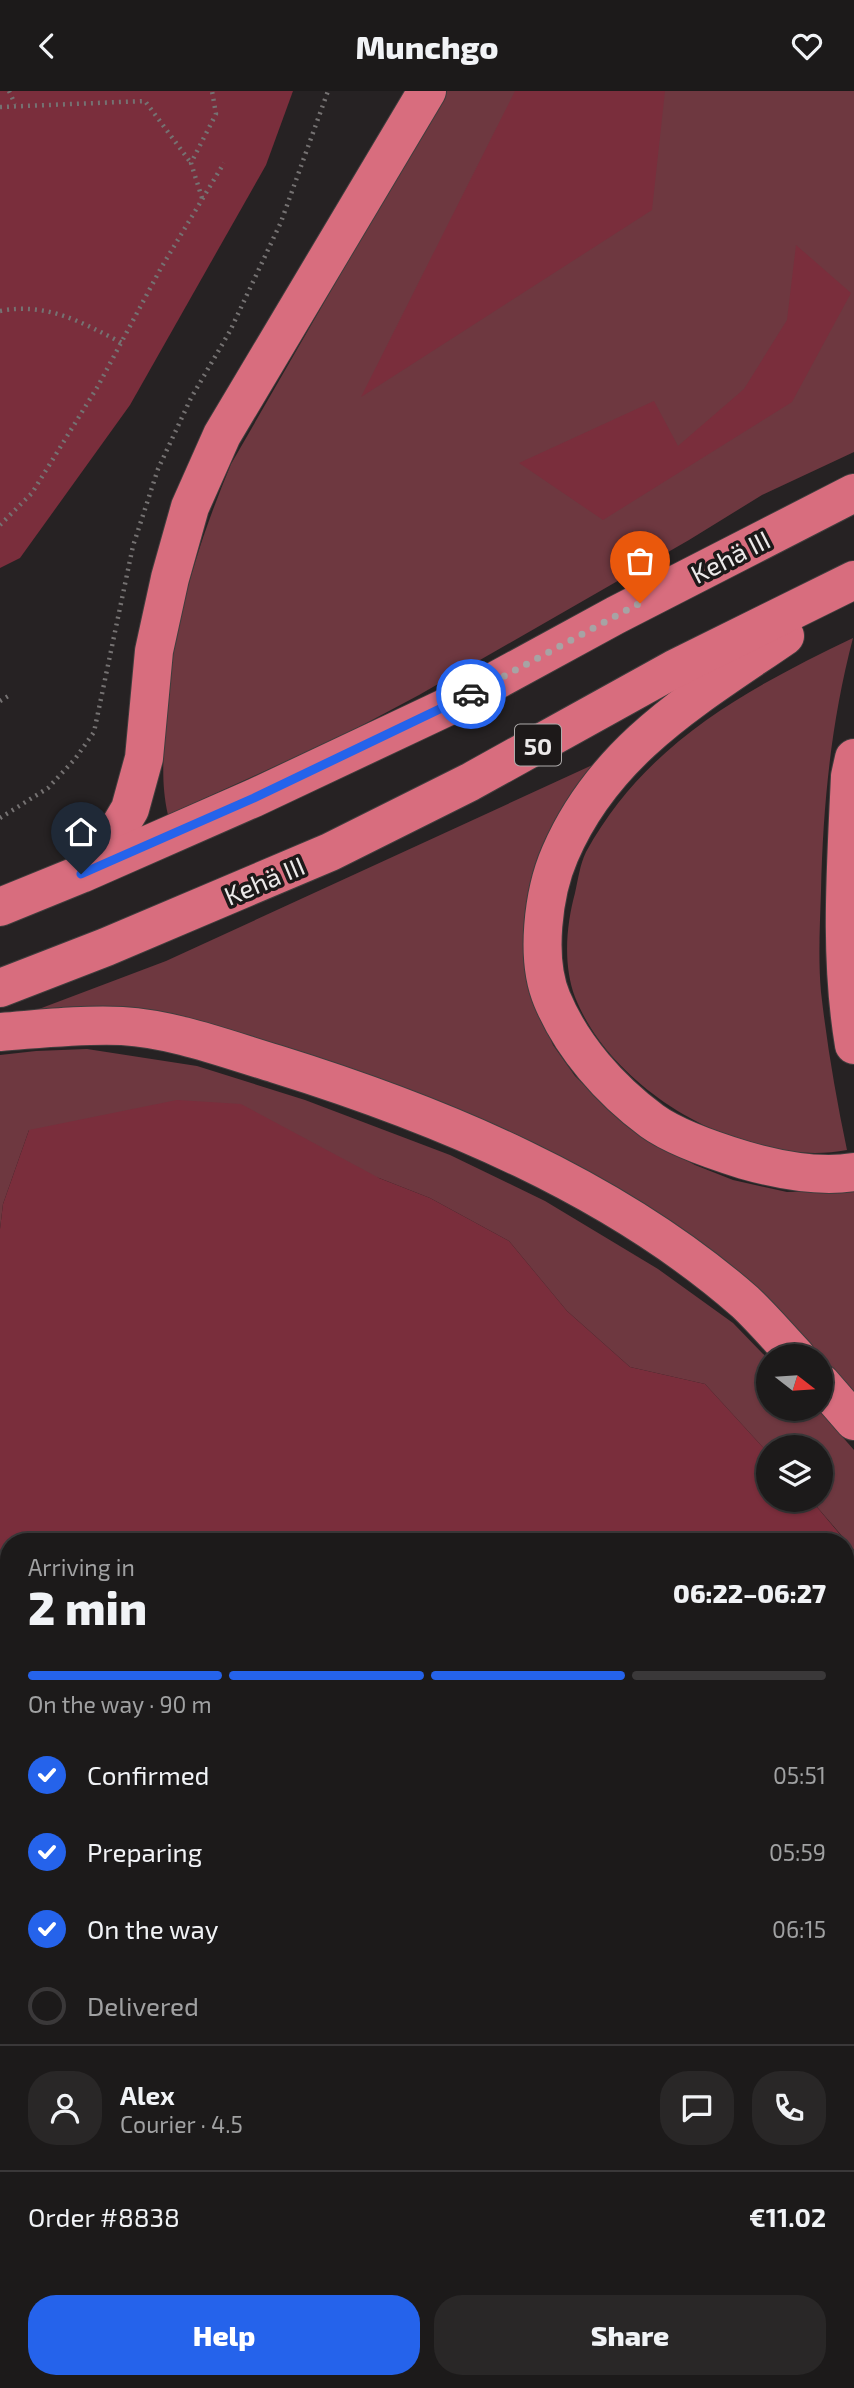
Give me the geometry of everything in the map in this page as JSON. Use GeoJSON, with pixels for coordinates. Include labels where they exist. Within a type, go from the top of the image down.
{"type":"FeatureCollection","features":[{"type":"Feature","properties":{"kind":"highway"},"geometry":{"type":"LineString","coordinates":[[81,874],[111,841],[131,809],[144,758],[154,651],[170,578],[190,507],[222,435],[427,91]]}},
{"type":"Feature","properties":{"kind":"highway","name":"Kehä III"},"geometry":{"type":"LineString","coordinates":[[0,907],[254,798],[449,706],[616,615],[854,493]]}},
{"type":"Feature","properties":{"kind":"highway","name":"Kehä III"},"geometry":{"type":"LineString","coordinates":[[0,988],[330,852],[470,782],[674,669],[854,580]]}},
{"type":"Feature","properties":{"kind":"highway"},"geometry":{"type":"LineString","coordinates":[[854,589],[666,717],[621,760],[586,805],[559,855],[545,903],[543,952],[551,997],[575,1042],[606,1080],[653,1122],[717,1152],[778,1170],[854,1172]]}},
{"type":"Feature","properties":{"kind":"highway"},"geometry":{"type":"LineString","coordinates":[[851,1028],[844,903],[852,767]]}},
{"type":"Feature","properties":{"kind":"highway"},"geometry":{"type":"LineString","coordinates":[[0,1032],[123,1026],[194,1039],[366,1092],[455,1127],[557,1177],[624,1215],[745,1303],[784,1344]]}},
{"type":"Feature","properties":{"kind":"highway"},"geometry":{"type":"LineString","coordinates":[[833,1397],[854,1421]]}},
{"type":"Feature","properties":{"kind":"path"},"geometry":{"type":"LineString","coordinates":[[9,91],[15,104]]}},
{"type":"Feature","properties":{"kind":"path"},"geometry":{"type":"LineString","coordinates":[[191,163],[216,114],[212,91]]}},
{"type":"Feature","properties":{"kind":"path"},"geometry":{"type":"LineString","coordinates":[[0,107],[15,104],[145,101],[191,163],[203,199]]}},
{"type":"Feature","properties":{"kind":"path"},"geometry":{"type":"LineString","coordinates":[[0,525],[32,493],[98,386],[224,163]]}},
{"type":"Feature","properties":{"kind":"path"},"geometry":{"type":"LineString","coordinates":[[0,311],[25,306],[71,318],[122,342]]}},
{"type":"Feature","properties":{"kind":"path"},"geometry":{"type":"LineString","coordinates":[[0,701],[10,695]]}},
{"type":"Feature","properties":{"kind":"path"},"geometry":{"type":"LineString","coordinates":[[0,818],[48,788]]}},
{"type":"Feature","properties":{"kind":"shaded area"},"geometry":{"type":"Polygon","coordinates":[[[0,91],[293,91],[266,165],[130,405],[20,558],[0,568],[0,91]]]}},
{"type":"Feature","properties":{"kind":"shaded area"},"geometry":{"type":"Polygon","coordinates":[[[446,91],[854,91],[854,452],[762,495],[689,540],[344,735],[168,815],[163,760],[171,668],[194,565],[218,497],[231,464],[446,91]]]}},
{"type":"Feature","properties":{"kind":"shaded area"},"geometry":{"type":"Polygon","coordinates":[[[515,91],[665,91],[652,210],[361,397],[515,91]]]}},
{"type":"Feature","properties":{"kind":"shaded area"},"geometry":{"type":"Polygon","coordinates":[[[796,245],[851,293],[792,402],[603,520],[519,463],[654,401],[678,446],[744,389],[787,320],[796,245]]]}},
{"type":"Feature","properties":{"kind":"shaded area"},"geometry":{"type":"Polygon","coordinates":[[[853,638],[839,701],[830,764],[824,827],[820,941],[823,1012],[847,1150],[808,1153],[767,1147],[726,1135],[687,1116],[651,1092],[619,1064],[593,1032],[575,997],[567,959],[568,932],[579,872],[586,852],[610,814],[638,780],[668,750],[737,700],[853,638]]]}},
{"type":"Feature","properties":{"kind":"shaded area"},"geometry":{"type":"Polygon","coordinates":[[[599,762],[536,1004],[553,1045],[575,1076],[610,1110],[647,1139],[695,1165],[733,1180],[787,1192],[854,1190],[854,1395],[833,1370],[833,1344],[808,1344],[731,1276],[501,1138],[31,1012],[166,961],[599,762]]]}},
{"type":"Feature","properties":{"kind":"shaded area"},"geometry":{"type":"Polygon","coordinates":[[[87,1049],[197,1066],[305,1100],[450,1155],[545,1201],[658,1269],[733,1323],[756,1347],[756,1421],[829,1421],[854,1450],[854,1533],[839,1533],[821,1512],[833,1512],[833,1435],[756,1435],[756,1440],[705,1384],[630,1367],[567,1311],[509,1241],[430,1198],[379,1178],[29,1130],[3,1204],[0,1229],[0,1055],[87,1049]]]}},
{"type":"Feature","properties":{"kind":"shaded area"},"geometry":{"type":"Polygon","coordinates":[[[177,1100],[241,1104],[379,1178],[430,1198],[509,1241],[567,1311],[630,1367],[705,1384],[756,1440],[756,1512],[821,1512],[839,1533],[0,1533],[0,1229],[3,1204],[29,1130],[177,1100]]]}},
{"type":"Feature","properties":{"kind":"way so far"},"geometry":{"type":"LineString","coordinates":[[471,694],[640,603]]}},
{"type":"Feature","properties":{"kind":"route"},"geometry":{"type":"LineString","coordinates":[[81,874],[254,798],[471,694]]}}]}
